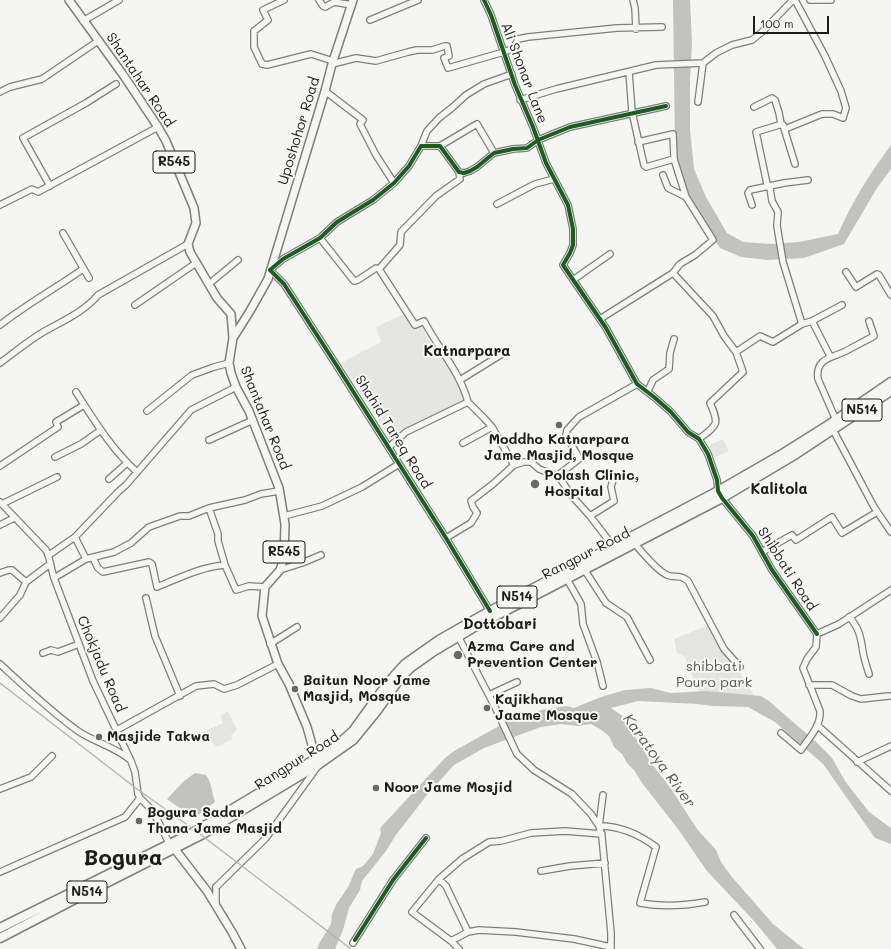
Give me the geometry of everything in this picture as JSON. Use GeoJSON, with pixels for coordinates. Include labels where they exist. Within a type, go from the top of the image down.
{"type":"FeatureCollection","features":[{"type":"Feature","properties":{"kind":"highway","name":"Rangpur Road"},"geometry":{"type":"LineString","coordinates":[[833,424],[891,382]]}},
{"type":"Feature","properties":{"kind":"highway","name":"Rangpur Road"},"geometry":{"type":"LineString","coordinates":[[492,614],[567,579],[635,544],[720,494],[784,453],[891,391]]}},
{"type":"Feature","properties":{"kind":"highway","name":"Rangpur Road"},"geometry":{"type":"LineString","coordinates":[[0,938],[172,846],[318,761],[352,731],[387,684],[405,664],[422,652],[613,546],[720,494]]}},
{"type":"Feature","properties":{"kind":"highway","name":"Rangpur Road"},"geometry":{"type":"LineString","coordinates":[[0,928],[172,846]]}},
{"type":"Feature","properties":{"kind":"main road","name":"Shantahar Road"},"geometry":{"type":"LineString","coordinates":[[69,0],[124,76],[158,126],[166,141],[194,208],[196,223],[188,244]]}},
{"type":"Feature","properties":{"kind":"main road","name":"Uposhohor Road"},"geometry":{"type":"LineString","coordinates":[[233,338],[268,279],[325,91],[332,63],[353,3]]}},
{"type":"Feature","properties":{"kind":"main road"},"geometry":{"type":"LineString","coordinates":[[188,244],[190,252],[217,298],[238,321],[245,319]]}},
{"type":"Feature","properties":{"kind":"main road","name":"Shantahar Road"},"geometry":{"type":"LineString","coordinates":[[231,314],[233,338],[229,363],[236,387],[253,420],[266,453],[279,491],[285,524],[284,558],[280,570],[265,587]]}},
{"type":"Feature","properties":{"kind":"main road"},"geometry":{"type":"LineString","coordinates":[[265,587],[262,616],[270,644],[307,727],[318,761]]}},
{"type":"Feature","properties":{"kind":"main road"},"geometry":{"type":"LineString","coordinates":[[172,846],[204,887],[240,948]]}},
{"type":"Feature","properties":{"kind":"street"},"geometry":{"type":"LineString","coordinates":[[83,21],[118,0]]}},
{"type":"Feature","properties":{"kind":"street"},"geometry":{"type":"LineString","coordinates":[[269,0],[274,6]]}},
{"type":"Feature","properties":{"kind":"street"},"geometry":{"type":"LineString","coordinates":[[284,0],[263,10],[268,20],[254,31],[254,47],[262,64],[267,65],[311,54],[332,63],[356,58],[376,61],[412,51],[432,50],[447,46],[449,56],[444,58],[448,68],[504,52],[514,48],[518,39],[528,37],[617,28],[636,29],[662,27]]}},
{"type":"Feature","properties":{"kind":"street"},"geometry":{"type":"LineString","coordinates":[[320,0],[325,7],[334,2],[353,3]]}},
{"type":"Feature","properties":{"kind":"street"},"geometry":{"type":"LineString","coordinates":[[370,20],[418,0]]}},
{"type":"Feature","properties":{"kind":"street","name":"Ali Shonar Lane"},"geometry":{"type":"LineString","coordinates":[[484,0],[491,15],[520,100],[533,127],[546,164],[568,205],[573,229],[572,249],[563,265],[573,280]]}},
{"type":"Feature","properties":{"kind":"street"},"geometry":{"type":"LineString","coordinates":[[633,0],[636,29]]}},
{"type":"Feature","properties":{"kind":"street"},"geometry":{"type":"LineString","coordinates":[[520,100],[556,89],[656,65],[702,63],[716,53],[732,45],[752,40],[762,32],[791,2],[795,0],[835,77],[846,108],[843,118],[833,114],[822,114],[783,127],[757,131],[756,133],[767,184],[769,186],[772,201],[778,212],[777,226],[783,262],[802,324]]}},
{"type":"Feature","properties":{"kind":"street"},"geometry":{"type":"LineString","coordinates":[[810,0],[831,0]]}},
{"type":"Feature","properties":{"kind":"street"},"geometry":{"type":"LineString","coordinates":[[0,92],[10,87],[42,79],[98,41]]}},
{"type":"Feature","properties":{"kind":"street"},"geometry":{"type":"LineString","coordinates":[[698,102],[702,63]]}},
{"type":"Feature","properties":{"kind":"street"},"geometry":{"type":"LineString","coordinates":[[629,72],[632,112],[644,165],[646,167],[674,159]]}},
{"type":"Feature","properties":{"kind":"street"},"geometry":{"type":"LineString","coordinates":[[270,270],[283,259],[320,238],[337,222],[373,200],[394,183],[409,166],[422,146],[427,131],[439,118],[453,108],[466,95],[484,84],[512,74]]}},
{"type":"Feature","properties":{"kind":"street"},"geometry":{"type":"LineString","coordinates":[[50,186],[24,138],[116,84]]}},
{"type":"Feature","properties":{"kind":"street"},"geometry":{"type":"LineString","coordinates":[[325,91],[363,120],[360,124],[376,155],[394,183]]}},
{"type":"Feature","properties":{"kind":"street"},"geometry":{"type":"LineString","coordinates":[[754,107],[772,98],[775,100],[795,164]]}},
{"type":"Feature","properties":{"kind":"street"},"geometry":{"type":"LineString","coordinates":[[459,172],[464,173],[470,171],[494,154],[513,148],[527,148],[538,140],[570,127],[632,112],[666,106]]}},
{"type":"Feature","properties":{"kind":"street"},"geometry":{"type":"LineString","coordinates":[[422,146],[440,146],[477,124],[494,154]]}},
{"type":"Feature","properties":{"kind":"street"},"geometry":{"type":"LineString","coordinates":[[0,205],[32,188],[38,192],[50,186],[158,126]]}},
{"type":"Feature","properties":{"kind":"street"},"geometry":{"type":"LineString","coordinates":[[600,319],[673,273],[680,264],[695,255],[713,240],[686,197],[674,159],[673,134],[638,142]]}},
{"type":"Feature","properties":{"kind":"street"},"geometry":{"type":"LineString","coordinates":[[320,238],[354,281],[376,268],[379,269],[400,244],[401,232],[436,196],[460,179],[459,172],[440,146]]}},
{"type":"Feature","properties":{"kind":"street"},"geometry":{"type":"LineString","coordinates":[[663,175],[668,188],[686,197]]}},
{"type":"Feature","properties":{"kind":"street"},"geometry":{"type":"LineString","coordinates":[[496,204],[535,184],[554,179]]}},
{"type":"Feature","properties":{"kind":"street"},"geometry":{"type":"LineString","coordinates":[[752,205],[749,192],[769,186],[808,180]]}},
{"type":"Feature","properties":{"kind":"street"},"geometry":{"type":"LineString","coordinates":[[63,233],[89,278]]}},
{"type":"Feature","properties":{"kind":"street"},"geometry":{"type":"LineString","coordinates":[[0,363],[44,331],[61,323],[93,302],[98,295],[188,244]]}},
{"type":"Feature","properties":{"kind":"street"},"geometry":{"type":"LineString","coordinates":[[610,254],[573,280],[609,333],[637,384],[648,391],[671,412],[688,432],[700,439],[708,454],[720,494]]}},
{"type":"Feature","properties":{"kind":"street"},"geometry":{"type":"LineString","coordinates":[[208,284],[238,260]]}},
{"type":"Feature","properties":{"kind":"street"},"geometry":{"type":"LineString","coordinates":[[135,305],[196,263]]}},
{"type":"Feature","properties":{"kind":"street"},"geometry":{"type":"LineString","coordinates":[[0,325],[19,310],[56,288],[83,269]]}},
{"type":"Feature","properties":{"kind":"street"},"geometry":{"type":"LineString","coordinates":[[379,269],[415,325],[424,321],[465,389],[468,402],[492,427],[514,465]]}},
{"type":"Feature","properties":{"kind":"street","name":"Shahid Tareq Road"},"geometry":{"type":"LineString","coordinates":[[270,270],[284,284],[389,446],[492,614]]}},
{"type":"Feature","properties":{"kind":"street"},"geometry":{"type":"LineString","coordinates":[[846,272],[856,287],[877,274],[879,275],[891,295]]}},
{"type":"Feature","properties":{"kind":"street"},"geometry":{"type":"LineString","coordinates":[[673,273],[710,312],[736,352],[743,372],[710,403],[716,415],[716,422],[714,428],[700,439]]}},
{"type":"Feature","properties":{"kind":"street"},"geometry":{"type":"LineString","coordinates":[[736,352],[760,336],[773,342],[802,324],[812,321],[842,305]]}},
{"type":"Feature","properties":{"kind":"street"},"geometry":{"type":"LineString","coordinates":[[812,321],[830,356]]}},
{"type":"Feature","properties":{"kind":"street"},"geometry":{"type":"LineString","coordinates":[[869,321],[874,336],[844,352],[830,356],[819,366],[817,372],[833,424],[878,512],[891,532]]}},
{"type":"Feature","properties":{"kind":"street"},"geometry":{"type":"LineString","coordinates":[[648,391],[653,380],[669,369],[670,353],[674,339]]}},
{"type":"Feature","properties":{"kind":"street"},"geometry":{"type":"LineString","coordinates":[[460,380],[502,354]]}},
{"type":"Feature","properties":{"kind":"street"},"geometry":{"type":"LineString","coordinates":[[147,411],[192,375],[229,363]]}},
{"type":"Feature","properties":{"kind":"street"},"geometry":{"type":"LineString","coordinates":[[557,476],[579,460],[566,435],[567,430],[579,417],[637,384]]}},
{"type":"Feature","properties":{"kind":"street"},"geometry":{"type":"LineString","coordinates":[[57,477],[1,503],[49,555],[75,537],[126,485],[191,410],[236,387]]}},
{"type":"Feature","properties":{"kind":"street"},"geometry":{"type":"LineString","coordinates":[[76,392],[101,430],[127,463],[137,472]]}},
{"type":"Feature","properties":{"kind":"street"},"geometry":{"type":"LineString","coordinates":[[389,446],[406,432],[468,402]]}},
{"type":"Feature","properties":{"kind":"street"},"geometry":{"type":"LineString","coordinates":[[0,466],[58,427],[56,422],[84,405]]}},
{"type":"Feature","properties":{"kind":"street"},"geometry":{"type":"LineString","coordinates":[[209,440],[253,420]]}},
{"type":"Feature","properties":{"kind":"street"},"geometry":{"type":"LineString","coordinates":[[463,443],[492,427]]}},
{"type":"Feature","properties":{"kind":"street"},"geometry":{"type":"LineString","coordinates":[[55,457],[81,444],[101,430]]}},
{"type":"Feature","properties":{"kind":"street"},"geometry":{"type":"LineString","coordinates":[[446,538],[471,523],[477,513],[471,501],[514,465],[524,462],[531,462],[539,469],[557,476],[613,546]]}},
{"type":"Feature","properties":{"kind":"street"},"geometry":{"type":"LineString","coordinates":[[109,479],[127,463]]}},
{"type":"Feature","properties":{"kind":"street"},"geometry":{"type":"LineString","coordinates":[[284,516],[322,506],[362,487],[399,464]]}},
{"type":"Feature","properties":{"kind":"street"},"geometry":{"type":"LineString","coordinates":[[590,516],[614,501],[611,487],[613,480]]}},
{"type":"Feature","properties":{"kind":"street"},"geometry":{"type":"LineString","coordinates":[[54,578],[86,559],[114,552],[131,543],[149,527],[180,516],[190,516],[209,508],[246,500],[261,494],[279,491]]}},
{"type":"Feature","properties":{"kind":"street","name":"Shibbati Road"},"geometry":{"type":"LineString","coordinates":[[720,494],[753,536],[794,602],[817,634]]}},
{"type":"Feature","properties":{"kind":"street"},"geometry":{"type":"LineString","coordinates":[[209,508],[218,534],[218,540],[225,565],[236,590],[250,586],[265,587]]}},
{"type":"Feature","properties":{"kind":"street"},"geometry":{"type":"LineString","coordinates":[[762,552],[792,534],[796,540],[832,517],[842,533],[878,512]]}},
{"type":"Feature","properties":{"kind":"street"},"geometry":{"type":"LineString","coordinates":[[0,524],[14,518]]}},
{"type":"Feature","properties":{"kind":"street"},"geometry":{"type":"LineString","coordinates":[[75,537],[86,559]]}},
{"type":"Feature","properties":{"kind":"street"},"geometry":{"type":"LineString","coordinates":[[635,544],[659,570],[668,576],[682,576],[688,580],[724,650],[740,667]]}},
{"type":"Feature","properties":{"kind":"street","name":"Chokjadu Road"},"geometry":{"type":"LineString","coordinates":[[49,555],[54,578],[79,644],[94,681],[131,761],[135,772],[138,794],[150,808],[172,846]]}},
{"type":"Feature","properties":{"kind":"street"},"geometry":{"type":"LineString","coordinates":[[280,570],[302,564],[321,555]]}},
{"type":"Feature","properties":{"kind":"street"},"geometry":{"type":"LineString","coordinates":[[93,558],[98,568],[103,572],[150,562],[152,564],[157,587],[202,570],[225,565]]}},
{"type":"Feature","properties":{"kind":"street"},"geometry":{"type":"LineString","coordinates":[[0,618],[20,595],[26,582],[50,564]]}},
{"type":"Feature","properties":{"kind":"street"},"geometry":{"type":"LineString","coordinates":[[584,569],[606,603],[627,617],[650,660]]}},
{"type":"Feature","properties":{"kind":"street"},"geometry":{"type":"LineString","coordinates":[[0,574],[12,570],[26,582]]}},
{"type":"Feature","properties":{"kind":"street"},"geometry":{"type":"LineString","coordinates":[[567,579],[580,604],[583,624],[598,662],[603,686]]}},
{"type":"Feature","properties":{"kind":"street"},"geometry":{"type":"LineString","coordinates":[[781,733],[801,750],[811,736],[820,718],[820,711],[803,668],[807,659],[816,647],[817,634],[839,624],[891,590]]}},
{"type":"Feature","properties":{"kind":"street"},"geometry":{"type":"LineString","coordinates":[[146,598],[155,636],[180,696]]}},
{"type":"Feature","properties":{"kind":"street"},"geometry":{"type":"LineString","coordinates":[[849,617],[855,623],[861,637],[863,653],[869,674]]}},
{"type":"Feature","properties":{"kind":"street"},"geometry":{"type":"LineString","coordinates":[[270,644],[296,627]]}},
{"type":"Feature","properties":{"kind":"street"},"geometry":{"type":"LineString","coordinates":[[451,940],[468,932],[479,930],[516,932],[574,939],[611,948],[605,863],[602,834],[599,826],[591,814],[572,794],[534,770],[517,754],[489,694],[457,633]]}},
{"type":"Feature","properties":{"kind":"street"},"geometry":{"type":"LineString","coordinates":[[44,653],[51,650],[58,652],[79,644]]}},
{"type":"Feature","properties":{"kind":"street"},"geometry":{"type":"LineString","coordinates":[[0,664],[78,730],[93,741],[125,755],[131,761]]}},
{"type":"Feature","properties":{"kind":"street"},"geometry":{"type":"LineString","coordinates":[[117,730],[196,686],[214,684],[224,688],[237,685],[278,664]]}},
{"type":"Feature","properties":{"kind":"street"},"geometry":{"type":"LineString","coordinates":[[489,694],[517,682]]}},
{"type":"Feature","properties":{"kind":"street"},"geometry":{"type":"LineString","coordinates":[[809,685],[832,685],[852,696],[861,699],[889,696]]}},
{"type":"Feature","properties":{"kind":"street"},"geometry":{"type":"LineString","coordinates":[[817,725],[891,791]]}},
{"type":"Feature","properties":{"kind":"street"},"geometry":{"type":"LineString","coordinates":[[857,762],[891,746]]}},
{"type":"Feature","properties":{"kind":"street"},"geometry":{"type":"LineString","coordinates":[[0,789],[31,777],[52,756]]}},
{"type":"Feature","properties":{"kind":"street"},"geometry":{"type":"LineString","coordinates":[[204,887],[216,887],[266,838],[318,761]]}},
{"type":"Feature","properties":{"kind":"street"},"geometry":{"type":"LineString","coordinates":[[599,826],[603,795]]}},
{"type":"Feature","properties":{"kind":"street"},"geometry":{"type":"LineString","coordinates":[[0,872],[125,817],[140,798]]}},
{"type":"Feature","properties":{"kind":"street"},"geometry":{"type":"LineString","coordinates":[[599,826],[609,826],[642,837],[656,847],[640,903],[657,906],[690,905],[705,902]]}},
{"type":"Feature","properties":{"kind":"street"},"geometry":{"type":"LineString","coordinates":[[459,949],[451,940],[412,912],[439,880],[462,859],[489,842],[501,841],[531,834],[565,831],[602,834]]}},
{"type":"Feature","properties":{"kind":"street"},"geometry":{"type":"LineString","coordinates":[[353,943],[393,880],[426,838]]}},
{"type":"Feature","properties":{"kind":"street"},"geometry":{"type":"LineString","coordinates":[[542,871],[570,866],[605,863]]}},
{"type":"Feature","properties":{"kind":"street"},"geometry":{"type":"LineString","coordinates":[[439,880],[446,886],[468,932]]}},
{"type":"Feature","properties":{"kind":"street"},"geometry":{"type":"LineString","coordinates":[[216,887],[216,905]]}},
{"type":"Feature","properties":{"kind":"street"},"geometry":{"type":"LineString","coordinates":[[734,915],[760,949]]}},
{"type":"Feature","properties":{"kind":"shaded area"},"geometry":{"type":"Polygon","coordinates":[[[673,0],[690,0],[692,43],[690,130],[694,169],[706,197],[727,233],[743,242],[772,244],[799,242],[838,234],[862,188],[891,145],[891,169],[877,188],[844,244],[804,258],[768,260],[741,257],[720,248],[698,216],[683,182],[675,146],[673,0]]]}},
{"type":"Feature","properties":{"kind":"shaded area"},"geometry":{"type":"Polygon","coordinates":[[[404,314],[414,327],[422,325],[427,337],[461,388],[463,402],[389,437],[341,363],[381,342],[376,327],[404,314]]]}},
{"type":"Feature","properties":{"kind":"shaded area"},"geometry":{"type":"Polygon","coordinates":[[[651,688],[671,693],[706,691],[761,696],[769,701],[815,741],[832,758],[845,781],[869,812],[891,828],[891,844],[875,838],[823,764],[775,722],[748,707],[638,701],[611,708],[624,717],[628,728],[643,748],[649,760],[672,790],[697,829],[716,850],[721,862],[732,877],[773,924],[804,949],[777,949],[754,921],[707,871],[678,829],[642,783],[634,770],[627,763],[622,754],[614,747],[609,736],[591,724],[577,726],[561,724],[541,727],[484,748],[454,765],[427,795],[362,881],[360,890],[349,908],[343,930],[335,949],[317,949],[331,924],[332,914],[336,905],[348,887],[356,869],[363,866],[373,854],[382,826],[445,758],[454,751],[508,721],[545,709],[567,706],[574,708],[601,697],[625,690],[651,688]]]}},
{"type":"Feature","properties":{"kind":"shaded area"},"geometry":{"type":"Polygon","coordinates":[[[195,773],[206,775],[211,785],[215,802],[194,818],[167,799],[184,781],[195,773]]]}},
{"type":"Feature","properties":{"kind":"green space"},"geometry":{"type":"Polygon","coordinates":[[[723,439],[729,451],[711,459],[706,447],[723,439]]]}},
{"type":"Feature","properties":{"kind":"green space","name":"shibbati Pouro park"},"geometry":{"type":"Polygon","coordinates":[[[711,624],[726,657],[739,671],[756,698],[700,696],[685,657],[677,653],[674,639],[711,624]]]}},
{"type":"Feature","properties":{"kind":"green space"},"geometry":{"type":"Polygon","coordinates":[[[228,711],[237,730],[231,735],[232,739],[217,747],[203,732],[223,723],[220,716],[228,711]]]}},
{"type":"Feature","properties":{"kind":"railway"},"geometry":{"type":"LineString","coordinates":[[0,683],[137,789],[196,831],[351,949]]}},
{"type":"Feature","properties":{"kind":"cycle path"},"geometry":{"type":"LineString","coordinates":[[484,0],[491,15],[515,85],[533,127],[546,163],[568,205],[573,229],[573,245],[563,265],[606,328],[637,384],[671,412],[688,432],[699,439],[708,454],[717,480],[718,491],[722,498],[753,536],[772,570],[817,634]]}},
{"type":"Feature","properties":{"kind":"cycle path"},"geometry":{"type":"LineString","coordinates":[[490,611],[446,538],[337,366],[284,284],[270,270],[283,259],[320,238],[337,222],[373,200],[394,183],[409,166],[421,146],[440,146],[459,172],[464,173],[477,167],[494,153],[527,148],[538,140],[570,127],[666,106]]}},
{"type":"Feature","properties":{"kind":"cycle path"},"geometry":{"type":"LineString","coordinates":[[355,940],[393,880],[426,838]]}},
{"type":"Feature","properties":{"kind":"place","name":"Moddho Katnarpara Jame Masjid, Mosque"},"geometry":{"type":"Point","coordinates":[559,425]}},
{"type":"Feature","properties":{"kind":"place","name":"Polash Clinic, Hospital"},"geometry":{"type":"Point","coordinates":[535,484]}},
{"type":"Feature","properties":{"kind":"place","name":"Azma Care and Prevention Center"},"geometry":{"type":"Point","coordinates":[458,655]}},
{"type":"Feature","properties":{"kind":"place","name":"Baitun Noor Jame Masjid, Mosque"},"geometry":{"type":"Point","coordinates":[295,689]}},
{"type":"Feature","properties":{"kind":"place","name":"Kajikhana Jaame Mosque"},"geometry":{"type":"Point","coordinates":[487,708]}},
{"type":"Feature","properties":{"kind":"place","name":"Masjide Takwa"},"geometry":{"type":"Point","coordinates":[99,737]}},
{"type":"Feature","properties":{"kind":"place","name":"Noor Jame Mosjid"},"geometry":{"type":"Point","coordinates":[376,788]}},
{"type":"Feature","properties":{"kind":"place","name":"Bogura Sadar Thana Jame Masjid"},"geometry":{"type":"Point","coordinates":[139,821]}},
{"type":"Feature","properties":{"kind":"district","name":"Katnarpara"},"geometry":{"type":"Point","coordinates":[467,351]}},
{"type":"Feature","properties":{"kind":"district","name":"Kalitola"},"geometry":{"type":"Point","coordinates":[779,489]}},
{"type":"Feature","properties":{"kind":"district","name":"Dottobari"},"geometry":{"type":"Point","coordinates":[500,624]}},
{"type":"Feature","properties":{"kind":"district","name":"Bogura"},"geometry":{"type":"Point","coordinates":[123,858]}},
{"type":"Feature","properties":{"kind":"water label","name":"Karatoya River"},"geometry":{"type":"Point","coordinates":[659,761]}}]}
